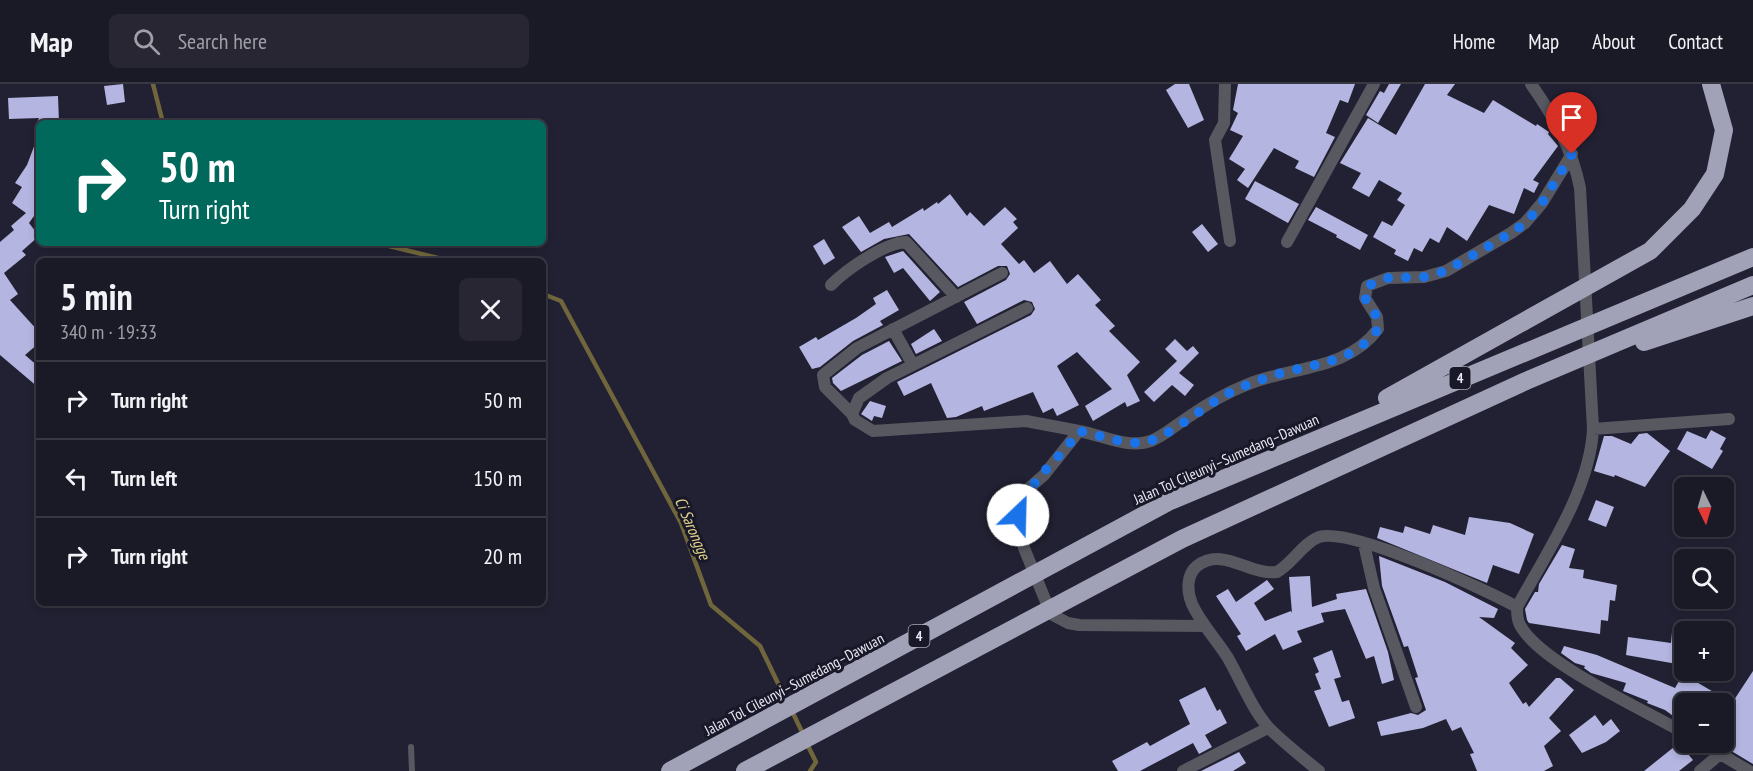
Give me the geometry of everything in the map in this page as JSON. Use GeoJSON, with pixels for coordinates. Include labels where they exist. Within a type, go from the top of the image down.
{"type":"FeatureCollection","features":[{"type":"Feature","properties":{"kind":"highway"},"geometry":{"type":"LineString","coordinates":[[1312,440],[1650,251],[1692,209],[1715,174],[1724,130],[1711,84]]}},
{"type":"Feature","properties":{"kind":"highway","name":"Jalan Tol Cileunyi–Sumedang–Dawuan"},"geometry":{"type":"LineString","coordinates":[[670,771],[1168,502],[1753,257]]}},
{"type":"Feature","properties":{"kind":"highway","name":"4"},"geometry":{"type":"LineString","coordinates":[[746,771],[1182,538],[1526,381],[1753,285]]}},
{"type":"Feature","properties":{"kind":"highway"},"geometry":{"type":"LineString","coordinates":[[1526,381],[1753,306]]}},
{"type":"Feature","properties":{"kind":"street"},"geometry":{"type":"LineString","coordinates":[[1225,84],[1224,123],[1215,140],[1230,241]]}},
{"type":"Feature","properties":{"kind":"street"},"geometry":{"type":"LineString","coordinates":[[1287,242],[1374,84]]}},
{"type":"Feature","properties":{"kind":"street"},"geometry":{"type":"LineString","coordinates":[[1531,84],[1554,116],[1572,154],[1580,188],[1593,425],[1592,448],[1585,476],[1516,607],[1520,624],[1549,655],[1674,728]]}},
{"type":"Feature","properties":{"kind":"street"},"geometry":{"type":"LineString","coordinates":[[1002,273],[857,348],[824,375],[825,387],[852,414],[855,420],[873,431],[1026,421],[1127,443],[1151,441],[1209,404],[1245,385],[1335,361],[1356,351],[1378,329],[1377,317],[1365,298],[1367,286],[1388,278],[1424,277],[1446,271],[1511,233],[1526,223],[1542,203],[1572,154]]}},
{"type":"Feature","properties":{"kind":"street"},"geometry":{"type":"LineString","coordinates":[[831,285],[851,268],[897,243],[906,242],[956,297]]}},
{"type":"Feature","properties":{"kind":"street"},"geometry":{"type":"LineString","coordinates":[[852,414],[859,398],[887,378],[1027,308]]}},
{"type":"Feature","properties":{"kind":"street"},"geometry":{"type":"LineString","coordinates":[[893,329],[913,365]]}},
{"type":"Feature","properties":{"kind":"street"},"geometry":{"type":"LineString","coordinates":[[1593,425],[1729,419]]}},
{"type":"Feature","properties":{"kind":"street"},"geometry":{"type":"LineString","coordinates":[[1079,431],[1071,444],[1028,489],[1018,515],[1024,548],[1051,614],[1068,623],[1079,625],[1205,626]]}},
{"type":"Feature","properties":{"kind":"street"},"geometry":{"type":"LineString","coordinates":[[1319,771],[1268,728],[1226,656],[1192,604],[1189,579],[1199,564],[1218,559],[1271,573],[1283,569],[1316,538],[1329,536],[1364,544],[1457,578],[1516,607]]}},
{"type":"Feature","properties":{"kind":"street"},"geometry":{"type":"LineString","coordinates":[[1364,544],[1374,588],[1416,707]]}},
{"type":"Feature","properties":{"kind":"street"},"geometry":{"type":"LineString","coordinates":[[1183,771],[1268,728]]}},
{"type":"Feature","properties":{"kind":"street"},"geometry":{"type":"LineString","coordinates":[[1700,771],[1719,754],[1749,771]]}},
{"type":"Feature","properties":{"kind":"lane"},"geometry":{"type":"LineString","coordinates":[[411,747],[412,771]]}},
{"type":"Feature","properties":{"kind":"building"},"geometry":{"type":"Polygon","coordinates":[[[123,84],[125,102],[107,105],[104,86],[123,84]]]}},
{"type":"Feature","properties":{"kind":"building"},"geometry":{"type":"Polygon","coordinates":[[[1175,84],[1189,84],[1204,120],[1188,128],[1166,90],[1175,84]]]}},
{"type":"Feature","properties":{"kind":"building"},"geometry":{"type":"Polygon","coordinates":[[[1238,84],[1355,84],[1348,103],[1340,100],[1326,133],[1335,137],[1314,177],[1295,168],[1299,161],[1274,148],[1248,188],[1237,180],[1245,169],[1229,159],[1243,136],[1230,130],[1238,113],[1233,110],[1238,84]]]}},
{"type":"Feature","properties":{"kind":"building"},"geometry":{"type":"Polygon","coordinates":[[[1389,84],[1401,84],[1378,123],[1366,115],[1380,91],[1384,93],[1389,84]]]}},
{"type":"Feature","properties":{"kind":"building"},"geometry":{"type":"Polygon","coordinates":[[[1425,84],[1455,84],[1447,95],[1484,113],[1493,100],[1549,132],[1548,134],[1558,146],[1533,180],[1539,183],[1534,193],[1524,188],[1514,214],[1489,205],[1467,241],[1447,227],[1439,243],[1430,238],[1422,252],[1414,248],[1408,261],[1394,254],[1396,250],[1373,237],[1382,221],[1392,226],[1405,205],[1397,200],[1402,193],[1379,180],[1369,197],[1352,188],[1361,173],[1340,163],[1368,118],[1396,135],[1425,84]]]}},
{"type":"Feature","properties":{"kind":"building"},"geometry":{"type":"Polygon","coordinates":[[[58,96],[59,120],[9,119],[8,98],[58,96]]]}},
{"type":"Feature","properties":{"kind":"building"},"geometry":{"type":"Polygon","coordinates":[[[36,141],[36,213],[29,223],[36,232],[36,239],[22,251],[26,255],[4,273],[18,294],[10,300],[36,329],[36,346],[25,355],[36,364],[36,385],[0,355],[0,242],[14,230],[11,226],[26,213],[12,203],[22,187],[15,183],[27,165],[36,141]]]}},
{"type":"Feature","properties":{"kind":"building"},"geometry":{"type":"Polygon","coordinates":[[[1255,181],[1299,204],[1288,223],[1245,199],[1255,181]]]}},
{"type":"Feature","properties":{"kind":"building"},"geometry":{"type":"Polygon","coordinates":[[[950,194],[967,216],[970,212],[984,226],[1005,207],[1017,219],[1013,222],[1018,228],[1001,244],[1019,264],[1024,260],[1034,273],[1050,261],[1067,284],[1078,274],[1101,300],[1095,305],[1115,326],[1109,331],[1140,362],[1127,375],[1140,401],[1127,407],[1125,402],[1093,421],[1085,406],[1112,389],[1077,352],[1057,366],[1079,405],[1057,416],[1053,408],[1043,413],[1033,392],[984,411],[982,406],[956,417],[947,418],[931,383],[904,396],[897,382],[1031,315],[1035,309],[1032,302],[1024,300],[977,324],[964,302],[1006,280],[1010,274],[1007,266],[998,266],[958,287],[909,234],[884,239],[861,252],[842,227],[859,216],[870,233],[889,222],[892,227],[923,208],[924,211],[937,202],[938,204],[950,194]]]}},
{"type":"Feature","properties":{"kind":"building"},"geometry":{"type":"Polygon","coordinates":[[[1316,207],[1368,235],[1360,250],[1308,220],[1316,207]]]}},
{"type":"Feature","properties":{"kind":"building"},"geometry":{"type":"Polygon","coordinates":[[[1202,224],[1218,244],[1208,252],[1192,232],[1202,224]]]}},
{"type":"Feature","properties":{"kind":"building"},"geometry":{"type":"Polygon","coordinates":[[[824,239],[835,258],[824,265],[813,246],[824,239]]]}},
{"type":"Feature","properties":{"kind":"building"},"geometry":{"type":"Polygon","coordinates":[[[903,251],[940,292],[930,301],[903,268],[894,273],[885,257],[903,251]]]}},
{"type":"Feature","properties":{"kind":"building"},"geometry":{"type":"Polygon","coordinates":[[[887,290],[899,310],[880,321],[883,325],[853,341],[820,367],[812,369],[799,347],[816,337],[818,340],[856,318],[876,304],[873,298],[887,290]]]}},
{"type":"Feature","properties":{"kind":"building"},"geometry":{"type":"Polygon","coordinates":[[[934,329],[942,341],[916,354],[911,344],[934,329]]]}},
{"type":"Feature","properties":{"kind":"building"},"geometry":{"type":"Polygon","coordinates":[[[1175,339],[1187,351],[1193,346],[1199,353],[1179,373],[1194,385],[1185,396],[1172,385],[1154,402],[1144,392],[1177,361],[1165,349],[1175,339]]]}},
{"type":"Feature","properties":{"kind":"building"},"geometry":{"type":"Polygon","coordinates":[[[889,341],[902,361],[841,391],[833,383],[832,378],[862,355],[889,341]]]}},
{"type":"Feature","properties":{"kind":"building"},"geometry":{"type":"Polygon","coordinates":[[[870,401],[886,406],[882,418],[874,416],[872,421],[861,414],[870,401]]]}},
{"type":"Feature","properties":{"kind":"building"},"geometry":{"type":"Polygon","coordinates":[[[1711,430],[1726,438],[1720,449],[1723,451],[1712,469],[1677,449],[1687,431],[1706,439],[1711,430]]]}},
{"type":"Feature","properties":{"kind":"building"},"geometry":{"type":"Polygon","coordinates":[[[1647,433],[1670,451],[1645,487],[1615,475],[1614,477],[1594,471],[1604,436],[1612,436],[1631,444],[1639,434],[1647,433]]]}},
{"type":"Feature","properties":{"kind":"building"},"geometry":{"type":"Polygon","coordinates":[[[1596,500],[1614,507],[1606,527],[1588,520],[1596,500]]]}},
{"type":"Feature","properties":{"kind":"building"},"geometry":{"type":"Polygon","coordinates":[[[1469,517],[1510,523],[1534,534],[1519,574],[1493,565],[1487,583],[1377,538],[1380,527],[1403,533],[1405,526],[1430,534],[1433,525],[1465,535],[1469,517]]]}},
{"type":"Feature","properties":{"kind":"building"},"geometry":{"type":"Polygon","coordinates":[[[1562,545],[1575,549],[1569,568],[1584,570],[1583,578],[1617,585],[1615,601],[1610,600],[1608,621],[1601,620],[1600,634],[1529,623],[1527,620],[1525,609],[1535,592],[1538,592],[1539,584],[1562,545]]]}},
{"type":"Feature","properties":{"kind":"building"},"geometry":{"type":"Polygon","coordinates":[[[1379,556],[1445,582],[1498,609],[1494,618],[1479,617],[1515,643],[1511,648],[1528,665],[1509,683],[1523,704],[1526,702],[1529,707],[1556,678],[1560,678],[1574,690],[1549,718],[1561,731],[1544,746],[1553,766],[1544,771],[1477,771],[1470,754],[1474,753],[1461,727],[1452,731],[1446,719],[1423,728],[1381,736],[1377,722],[1411,713],[1418,715],[1426,710],[1415,678],[1418,677],[1408,646],[1404,647],[1382,586],[1379,556]]]}},
{"type":"Feature","properties":{"kind":"building"},"geometry":{"type":"Polygon","coordinates":[[[1310,576],[1312,607],[1337,599],[1336,594],[1366,589],[1388,652],[1394,680],[1382,684],[1374,656],[1366,659],[1345,609],[1321,613],[1324,622],[1297,631],[1302,642],[1283,650],[1275,634],[1246,651],[1237,636],[1241,634],[1216,596],[1228,589],[1236,602],[1267,580],[1274,589],[1254,603],[1265,621],[1291,611],[1292,613],[1289,577],[1310,576]]]}},
{"type":"Feature","properties":{"kind":"building"},"geometry":{"type":"Polygon","coordinates":[[[1672,632],[1674,632],[1674,663],[1626,655],[1628,637],[1671,643],[1672,632]]]}},
{"type":"Feature","properties":{"kind":"building"},"geometry":{"type":"Polygon","coordinates":[[[1564,646],[1597,655],[1675,688],[1679,681],[1695,681],[1715,693],[1674,693],[1674,717],[1665,710],[1647,703],[1648,701],[1623,691],[1626,683],[1591,673],[1584,668],[1585,666],[1575,663],[1561,653],[1564,646]]]}},
{"type":"Feature","properties":{"kind":"building"},"geometry":{"type":"Polygon","coordinates":[[[1332,650],[1341,677],[1334,679],[1342,702],[1349,700],[1355,718],[1329,727],[1314,691],[1321,689],[1315,674],[1319,672],[1313,658],[1332,650]]]}},
{"type":"Feature","properties":{"kind":"building"},"geometry":{"type":"Polygon","coordinates":[[[1753,671],[1753,764],[1734,753],[1734,700],[1753,671]]]}},
{"type":"Feature","properties":{"kind":"building"},"geometry":{"type":"Polygon","coordinates":[[[1205,687],[1217,711],[1220,709],[1227,723],[1205,735],[1212,747],[1199,754],[1193,743],[1140,771],[1118,771],[1112,761],[1147,742],[1150,746],[1190,724],[1179,700],[1205,687]]]}},
{"type":"Feature","properties":{"kind":"building"},"geometry":{"type":"Polygon","coordinates":[[[1595,715],[1603,726],[1611,719],[1620,731],[1606,742],[1582,753],[1569,735],[1595,715]]]}},
{"type":"Feature","properties":{"kind":"building"},"geometry":{"type":"Polygon","coordinates":[[[1674,747],[1674,753],[1687,753],[1693,760],[1679,771],[1644,771],[1674,747]]]}},
{"type":"Feature","properties":{"kind":"building"},"geometry":{"type":"Polygon","coordinates":[[[1239,752],[1246,763],[1233,771],[1201,771],[1239,752]]]}},
{"type":"Feature","properties":{"kind":"waterway","name":"Ci Sarongge"},"geometry":{"type":"LineString","coordinates":[[153,84],[162,120]]}},
{"type":"Feature","properties":{"kind":"waterway","name":"Ci Sarongge"},"geometry":{"type":"LineString","coordinates":[[389,246],[438,258]]}},
{"type":"Feature","properties":{"kind":"waterway","name":"Ci Sarongge"},"geometry":{"type":"LineString","coordinates":[[546,295],[561,301],[681,523],[711,605],[760,646],[787,702]]}},
{"type":"Feature","properties":{"kind":"waterway","name":"Ci Sarongge"},"geometry":{"type":"LineString","coordinates":[[791,709],[803,734]]}},
{"type":"Feature","properties":{"kind":"waterway","name":"Ci Sarongge"},"geometry":{"type":"LineString","coordinates":[[806,742],[816,762],[810,771]]}},
{"type":"Feature","properties":{"kind":"route"},"geometry":{"type":"LineString","coordinates":[[1018,515],[1028,489],[1044,475],[1071,444],[1079,431],[1127,443],[1151,441],[1209,404],[1245,385],[1335,361],[1356,351],[1378,329],[1377,317],[1367,304],[1364,293],[1370,283],[1388,278],[1424,277],[1446,271],[1511,233],[1526,223],[1542,203],[1572,154]]}}]}
